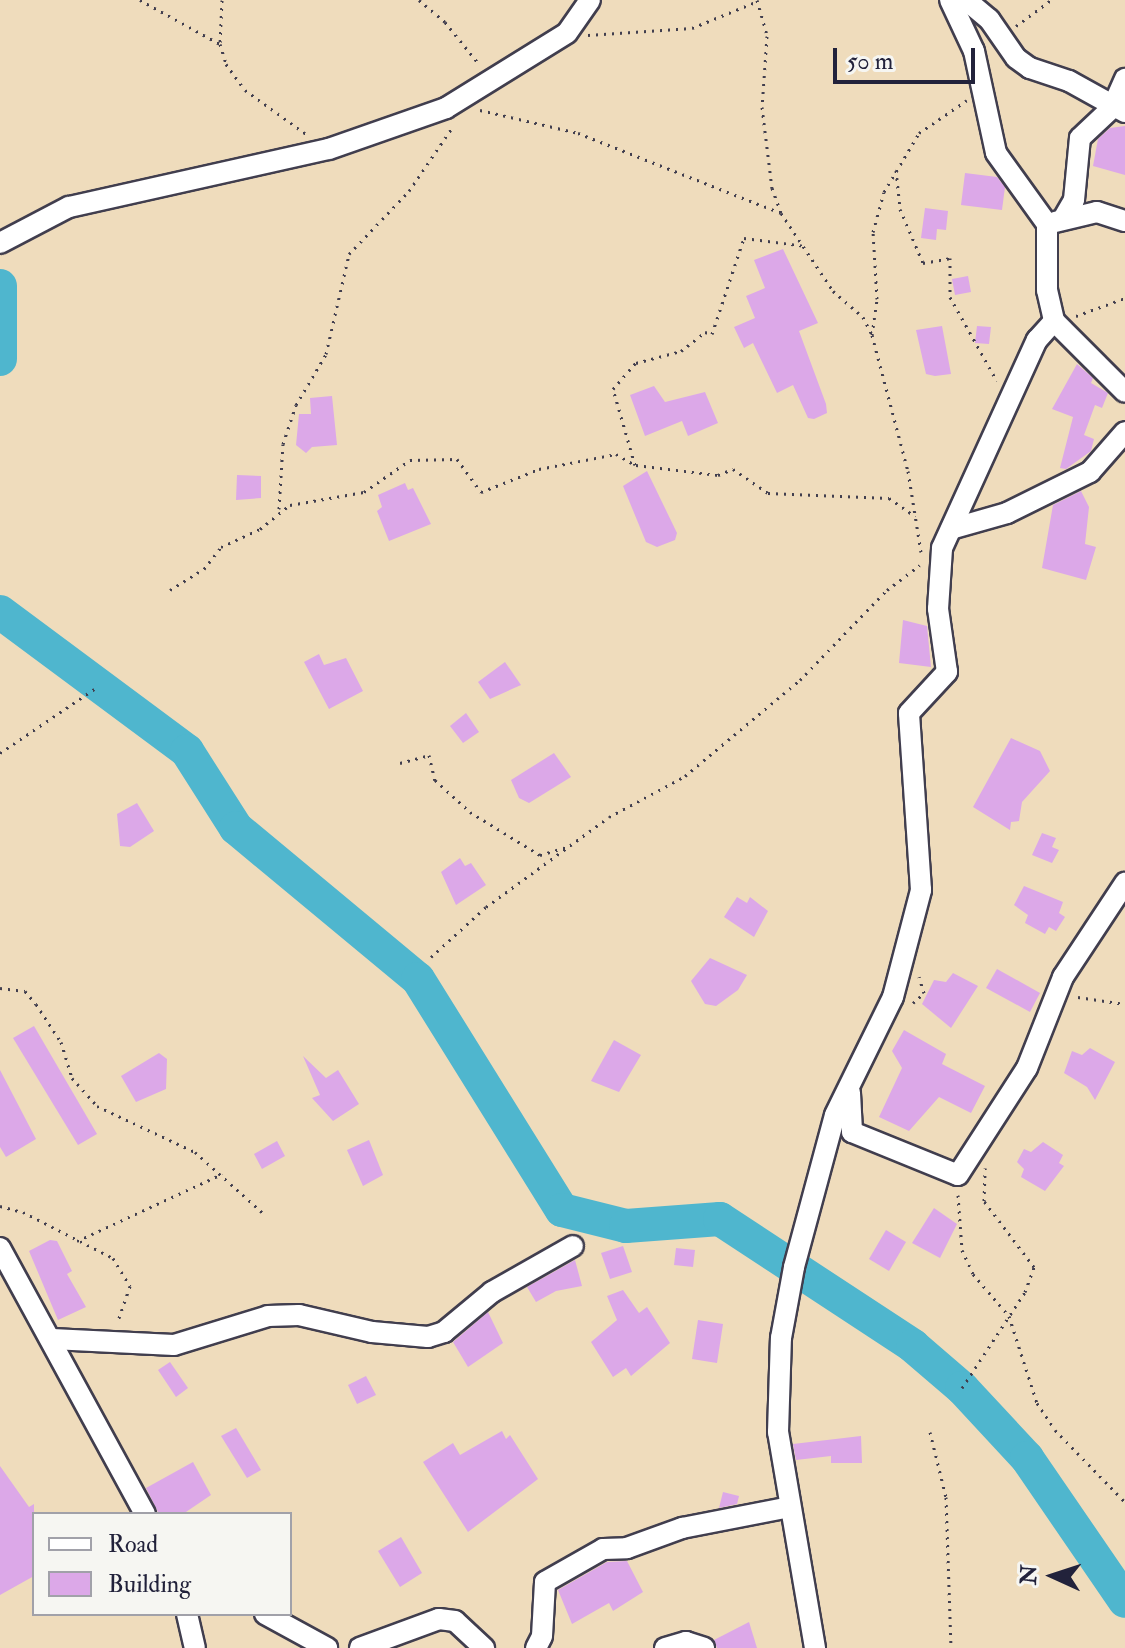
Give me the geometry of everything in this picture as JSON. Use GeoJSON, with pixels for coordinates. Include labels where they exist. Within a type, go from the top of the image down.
{"type":"FeatureCollection","features":[{"type":"Feature","properties":{"kind":"street"},"geometry":{"type":"LineString","coordinates":[[0,243],[69,207],[329,149],[452,114],[489,81],[567,33],[590,0]]}},
{"type":"Feature","properties":{"kind":"street"},"geometry":{"type":"LineString","coordinates":[[950,0],[974,51],[985,90],[996,153],[1055,221]]}},
{"type":"Feature","properties":{"kind":"street"},"geometry":{"type":"LineString","coordinates":[[966,0],[1030,68],[1069,81],[1118,110]]}},
{"type":"Feature","properties":{"kind":"street"},"geometry":{"type":"LineString","coordinates":[[1125,79],[1118,110],[1080,138],[1074,200],[1055,221],[1047,290],[1054,321],[1125,392]]}},
{"type":"Feature","properties":{"kind":"street"},"geometry":{"type":"LineString","coordinates":[[1055,221],[1097,212],[1125,221]]}},
{"type":"Feature","properties":{"kind":"street"},"geometry":{"type":"LineString","coordinates":[[815,1648],[778,1432],[781,1338],[794,1267],[835,1115],[893,997],[921,890],[909,713],[947,672],[938,609],[942,548],[1037,340],[1054,321]]}},
{"type":"Feature","properties":{"kind":"street"},"geometry":{"type":"LineString","coordinates":[[951,529],[1007,513],[1090,472],[1108,457],[1125,432]]}},
{"type":"Feature","properties":{"kind":"street"},"geometry":{"type":"LineString","coordinates":[[851,1078],[852,1132],[958,1175],[1027,1068],[1063,977],[1125,883]]}},
{"type":"Feature","properties":{"kind":"street"},"geometry":{"type":"LineString","coordinates":[[52,1339],[174,1345],[268,1316],[299,1315],[372,1332],[428,1337],[444,1332],[492,1292],[573,1246]]}},
{"type":"Feature","properties":{"kind":"street"},"geometry":{"type":"LineString","coordinates":[[0,1248],[144,1512]]}},
{"type":"Feature","properties":{"kind":"street"},"geometry":{"type":"LineString","coordinates":[[536,1648],[542,1636],[545,1582],[603,1549],[627,1548],[682,1528],[790,1507]]}},
{"type":"Feature","properties":{"kind":"street"},"geometry":{"type":"LineString","coordinates":[[187,1616],[195,1648]]}},
{"type":"Feature","properties":{"kind":"street"},"geometry":{"type":"LineString","coordinates":[[269,1616],[327,1648]]}},
{"type":"Feature","properties":{"kind":"street"},"geometry":{"type":"LineString","coordinates":[[360,1648],[439,1619],[455,1621],[484,1648]]}},
{"type":"Feature","properties":{"kind":"street"},"geometry":{"type":"LineString","coordinates":[[665,1648],[686,1642],[704,1648]]}},
{"type":"Feature","properties":{"kind":"path"},"geometry":{"type":"LineString","coordinates":[[140,0],[220,44]]}},
{"type":"Feature","properties":{"kind":"path"},"geometry":{"type":"LineString","coordinates":[[222,0],[220,44],[226,64],[245,90],[329,149]]}},
{"type":"Feature","properties":{"kind":"path"},"geometry":{"type":"LineString","coordinates":[[419,0],[470,48],[489,81]]}},
{"type":"Feature","properties":{"kind":"path"},"geometry":{"type":"LineString","coordinates":[[1003,39],[1031,11],[1051,0]]}},
{"type":"Feature","properties":{"kind":"path"},"geometry":{"type":"LineString","coordinates":[[431,957],[486,907],[609,817],[685,776],[800,680],[887,590],[922,563],[915,516],[872,335],[863,317],[833,291],[806,246],[781,213],[772,188],[762,107],[767,36],[758,1],[692,28],[641,34],[567,33]]}},
{"type":"Feature","properties":{"kind":"path"},"geometry":{"type":"LineString","coordinates":[[872,335],[877,299],[873,232],[896,168],[919,133],[985,90]]}},
{"type":"Feature","properties":{"kind":"path"},"geometry":{"type":"LineString","coordinates":[[279,511],[283,444],[296,405],[326,354],[349,254],[409,191],[452,114],[499,111],[578,133],[781,213]]}},
{"type":"Feature","properties":{"kind":"path"},"geometry":{"type":"LineString","coordinates":[[896,168],[900,209],[923,263],[950,258],[950,297],[991,375],[1012,393]]}},
{"type":"Feature","properties":{"kind":"path"},"geometry":{"type":"LineString","coordinates":[[635,465],[613,389],[636,363],[681,351],[705,332],[712,334],[744,238],[806,246]]}},
{"type":"Feature","properties":{"kind":"path"},"geometry":{"type":"LineString","coordinates":[[1054,321],[1125,298]]}},
{"type":"Feature","properties":{"kind":"path"},"geometry":{"type":"LineString","coordinates":[[170,590],[204,569],[221,547],[260,529],[279,511],[364,492],[410,460],[457,459],[481,492],[539,469],[616,454],[635,465],[718,475],[733,469],[768,493],[889,498],[915,516]]}},
{"type":"Feature","properties":{"kind":"path"},"geometry":{"type":"LineString","coordinates":[[0,753],[94,689]]}},
{"type":"Feature","properties":{"kind":"path"},"geometry":{"type":"LineString","coordinates":[[400,763],[429,755],[435,780],[451,796],[540,855],[569,847]]}},
{"type":"Feature","properties":{"kind":"path"},"geometry":{"type":"LineString","coordinates":[[0,988],[25,991],[36,1004],[61,1042],[72,1078],[97,1106],[171,1137],[222,1174],[263,1213]]}},
{"type":"Feature","properties":{"kind":"path"},"geometry":{"type":"LineString","coordinates":[[1059,992],[1125,1004]]}},
{"type":"Feature","properties":{"kind":"path"},"geometry":{"type":"LineString","coordinates":[[962,1388],[1009,1316],[1034,1267],[984,1201],[986,1155]]}},
{"type":"Feature","properties":{"kind":"path"},"geometry":{"type":"LineString","coordinates":[[77,1241],[222,1174]]}},
{"type":"Feature","properties":{"kind":"path"},"geometry":{"type":"LineString","coordinates":[[958,1175],[962,1250],[973,1274],[1009,1316],[1037,1403],[1055,1430],[1125,1502]]}},
{"type":"Feature","properties":{"kind":"path"},"geometry":{"type":"LineString","coordinates":[[0,1206],[23,1212],[113,1258],[130,1286],[125,1311],[101,1341]]}},
{"type":"Feature","properties":{"kind":"path"},"geometry":{"type":"LineString","coordinates":[[930,1432],[946,1497],[951,1648]]}},
{"type":"Feature","properties":{"kind":"building"},"geometry":{"type":"Polygon","coordinates":[[[1125,126],[1125,175],[1093,166],[1098,139],[1110,128],[1125,126]]]}},
{"type":"Feature","properties":{"kind":"building"},"geometry":{"type":"Polygon","coordinates":[[[965,173],[997,177],[1005,187],[1002,210],[961,205],[965,173]]]}},
{"type":"Feature","properties":{"kind":"building"},"geometry":{"type":"Polygon","coordinates":[[[925,208],[948,211],[946,230],[937,229],[936,240],[921,238],[925,208]]]}},
{"type":"Feature","properties":{"kind":"building"},"geometry":{"type":"Polygon","coordinates":[[[783,249],[818,323],[799,331],[826,404],[827,413],[814,419],[808,418],[793,385],[777,393],[753,343],[744,348],[734,327],[755,318],[746,296],[765,288],[754,260],[783,249]]]}},
{"type":"Feature","properties":{"kind":"building"},"geometry":{"type":"Polygon","coordinates":[[[968,276],[971,292],[955,295],[952,279],[968,276]]]}},
{"type":"Feature","properties":{"kind":"building"},"geometry":{"type":"Polygon","coordinates":[[[942,326],[951,374],[926,374],[916,330],[942,326]]]}},
{"type":"Feature","properties":{"kind":"building"},"geometry":{"type":"Polygon","coordinates":[[[977,326],[991,327],[989,344],[975,343],[977,326]]]}},
{"type":"Feature","properties":{"kind":"building"},"geometry":{"type":"Polygon","coordinates":[[[1077,364],[1093,378],[1091,383],[1108,393],[1102,408],[1095,405],[1084,435],[1094,439],[1091,451],[1066,469],[1060,468],[1073,417],[1052,409],[1077,364]]]}},
{"type":"Feature","properties":{"kind":"building"},"geometry":{"type":"Polygon","coordinates":[[[654,386],[665,402],[705,392],[718,423],[688,436],[682,421],[645,436],[630,395],[654,386]]]}},
{"type":"Feature","properties":{"kind":"building"},"geometry":{"type":"Polygon","coordinates":[[[332,396],[337,445],[312,447],[306,453],[296,445],[299,414],[311,414],[310,398],[332,396]]]}},
{"type":"Feature","properties":{"kind":"building"},"geometry":{"type":"Polygon","coordinates":[[[647,471],[677,533],[675,540],[657,547],[646,542],[623,486],[647,471]]]}},
{"type":"Feature","properties":{"kind":"building"},"geometry":{"type":"Polygon","coordinates":[[[237,475],[261,476],[261,498],[236,500],[237,475]]]}},
{"type":"Feature","properties":{"kind":"building"},"geometry":{"type":"Polygon","coordinates":[[[405,483],[408,490],[413,488],[431,524],[389,541],[377,511],[382,507],[378,495],[405,483]]]}},
{"type":"Feature","properties":{"kind":"building"},"geometry":{"type":"Polygon","coordinates":[[[1081,491],[1089,507],[1085,544],[1096,547],[1086,580],[1042,568],[1053,505],[1081,491]]]}},
{"type":"Feature","properties":{"kind":"building"},"geometry":{"type":"Polygon","coordinates":[[[903,620],[927,626],[931,667],[899,663],[903,620]]]}},
{"type":"Feature","properties":{"kind":"building"},"geometry":{"type":"Polygon","coordinates":[[[319,654],[324,665],[346,658],[363,691],[329,709],[304,662],[319,654]]]}},
{"type":"Feature","properties":{"kind":"building"},"geometry":{"type":"Polygon","coordinates":[[[505,662],[521,685],[490,699],[478,682],[505,662]]]}},
{"type":"Feature","properties":{"kind":"building"},"geometry":{"type":"Polygon","coordinates":[[[466,713],[479,732],[463,743],[450,726],[466,713]]]}},
{"type":"Feature","properties":{"kind":"building"},"geometry":{"type":"Polygon","coordinates":[[[1011,738],[1040,751],[1050,771],[1022,802],[1019,821],[1011,822],[1010,830],[973,807],[1011,738]]]}},
{"type":"Feature","properties":{"kind":"building"},"geometry":{"type":"Polygon","coordinates":[[[554,753],[571,777],[529,803],[519,798],[511,780],[554,753]]]}},
{"type":"Feature","properties":{"kind":"building"},"geometry":{"type":"Polygon","coordinates":[[[137,803],[154,831],[130,847],[120,846],[117,814],[137,803]]]}},
{"type":"Feature","properties":{"kind":"building"},"geometry":{"type":"Polygon","coordinates":[[[1042,833],[1056,838],[1052,847],[1059,850],[1052,863],[1032,855],[1042,833]]]}},
{"type":"Feature","properties":{"kind":"building"},"geometry":{"type":"Polygon","coordinates":[[[460,858],[465,866],[471,863],[486,885],[456,905],[441,872],[460,858]]]}},
{"type":"Feature","properties":{"kind":"building"},"geometry":{"type":"Polygon","coordinates":[[[1024,886],[1063,902],[1059,913],[1065,917],[1056,931],[1049,927],[1045,934],[1025,923],[1028,915],[1014,905],[1024,886]]]}},
{"type":"Feature","properties":{"kind":"building"},"geometry":{"type":"Polygon","coordinates":[[[737,897],[747,903],[750,897],[768,911],[754,937],[724,917],[737,897]]]}},
{"type":"Feature","properties":{"kind":"building"},"geometry":{"type":"Polygon","coordinates":[[[710,958],[747,975],[738,990],[716,1006],[705,1004],[691,981],[710,958]]]}},
{"type":"Feature","properties":{"kind":"building"},"geometry":{"type":"Polygon","coordinates":[[[997,969],[1040,993],[1030,1012],[986,988],[997,969]]]}},
{"type":"Feature","properties":{"kind":"building"},"geometry":{"type":"Polygon","coordinates":[[[953,973],[978,986],[951,1028],[922,1004],[934,980],[946,982],[953,973]]]}},
{"type":"Feature","properties":{"kind":"building"},"geometry":{"type":"Polygon","coordinates":[[[34,1026],[97,1134],[78,1145],[13,1038],[34,1026]]]}},
{"type":"Feature","properties":{"kind":"building"},"geometry":{"type":"Polygon","coordinates":[[[904,1030],[946,1054],[942,1064],[985,1086],[971,1113],[939,1097],[909,1131],[879,1117],[902,1068],[892,1051],[904,1030]]]}},
{"type":"Feature","properties":{"kind":"building"},"geometry":{"type":"Polygon","coordinates":[[[614,1040],[641,1055],[619,1092],[591,1081],[614,1040]]]}},
{"type":"Feature","properties":{"kind":"building"},"geometry":{"type":"Polygon","coordinates":[[[1090,1048],[1115,1062],[1095,1100],[1087,1087],[1064,1073],[1072,1051],[1082,1055],[1090,1048]]]}},
{"type":"Feature","properties":{"kind":"building"},"geometry":{"type":"Polygon","coordinates":[[[159,1053],[167,1059],[166,1089],[136,1102],[121,1076],[159,1053]]]}},
{"type":"Feature","properties":{"kind":"building"},"geometry":{"type":"Polygon","coordinates":[[[303,1056],[326,1078],[338,1070],[359,1104],[333,1121],[312,1098],[320,1095],[303,1056]]]}},
{"type":"Feature","properties":{"kind":"building"},"geometry":{"type":"Polygon","coordinates":[[[0,1070],[36,1139],[6,1157],[0,1147],[0,1070]]]}},
{"type":"Feature","properties":{"kind":"building"},"geometry":{"type":"Polygon","coordinates":[[[369,1140],[383,1175],[363,1186],[347,1150],[369,1140]]]}},
{"type":"Feature","properties":{"kind":"building"},"geometry":{"type":"Polygon","coordinates":[[[277,1141],[285,1156],[262,1169],[254,1154],[277,1141]]]}},
{"type":"Feature","properties":{"kind":"building"},"geometry":{"type":"Polygon","coordinates":[[[1043,1142],[1063,1155],[1059,1163],[1064,1166],[1045,1191],[1021,1177],[1024,1169],[1017,1162],[1024,1149],[1031,1152],[1043,1142]]]}},
{"type":"Feature","properties":{"kind":"building"},"geometry":{"type":"Polygon","coordinates":[[[934,1208],[957,1224],[940,1258],[912,1243],[934,1208]]]}},
{"type":"Feature","properties":{"kind":"building"},"geometry":{"type":"Polygon","coordinates":[[[886,1230],[906,1242],[889,1271],[869,1259],[886,1230]]]}},
{"type":"Feature","properties":{"kind":"building"},"geometry":{"type":"Polygon","coordinates":[[[50,1240],[57,1241],[72,1271],[67,1274],[86,1307],[58,1320],[29,1251],[50,1240]]]}},
{"type":"Feature","properties":{"kind":"building"},"geometry":{"type":"Polygon","coordinates":[[[623,1246],[632,1272],[610,1279],[601,1253],[623,1246]]]}},
{"type":"Feature","properties":{"kind":"building"},"geometry":{"type":"Polygon","coordinates":[[[676,1248],[695,1250],[693,1267],[674,1265],[676,1248]]]}},
{"type":"Feature","properties":{"kind":"building"},"geometry":{"type":"Polygon","coordinates":[[[575,1260],[582,1286],[556,1291],[536,1302],[527,1287],[575,1260]]]}},
{"type":"Feature","properties":{"kind":"building"},"geometry":{"type":"Polygon","coordinates":[[[623,1290],[639,1313],[647,1307],[670,1343],[631,1376],[626,1368],[613,1377],[591,1342],[617,1320],[607,1296],[623,1290]]]}},
{"type":"Feature","properties":{"kind":"building"},"geometry":{"type":"Polygon","coordinates":[[[488,1312],[503,1343],[468,1367],[453,1342],[488,1312]]]}},
{"type":"Feature","properties":{"kind":"building"},"geometry":{"type":"Polygon","coordinates":[[[698,1320],[723,1324],[717,1363],[692,1359],[698,1320]]]}},
{"type":"Feature","properties":{"kind":"building"},"geometry":{"type":"Polygon","coordinates":[[[170,1362],[188,1388],[176,1397],[158,1370],[170,1362]]]}},
{"type":"Feature","properties":{"kind":"building"},"geometry":{"type":"Polygon","coordinates":[[[366,1376],[376,1395],[357,1404],[348,1385],[366,1376]]]}},
{"type":"Feature","properties":{"kind":"building"},"geometry":{"type":"Polygon","coordinates":[[[236,1428],[261,1470],[247,1478],[221,1436],[236,1428]]]}},
{"type":"Feature","properties":{"kind":"building"},"geometry":{"type":"Polygon","coordinates":[[[502,1431],[506,1439],[510,1435],[538,1479],[468,1532],[423,1462],[453,1443],[460,1455],[502,1431]]]}},
{"type":"Feature","properties":{"kind":"building"},"geometry":{"type":"Polygon","coordinates":[[[861,1436],[862,1463],[831,1463],[831,1456],[796,1460],[793,1444],[861,1436]]]}},
{"type":"Feature","properties":{"kind":"building"},"geometry":{"type":"Polygon","coordinates":[[[193,1462],[211,1495],[186,1512],[158,1512],[146,1488],[193,1462]]]}},
{"type":"Feature","properties":{"kind":"building"},"geometry":{"type":"Polygon","coordinates":[[[0,1466],[29,1507],[34,1504],[34,1512],[32,1577],[0,1595],[0,1466]]]}},
{"type":"Feature","properties":{"kind":"building"},"geometry":{"type":"Polygon","coordinates":[[[723,1492],[739,1496],[737,1504],[719,1508],[723,1492]]]}},
{"type":"Feature","properties":{"kind":"building"},"geometry":{"type":"Polygon","coordinates":[[[401,1537],[422,1573],[400,1587],[378,1551],[401,1537]]]}},
{"type":"Feature","properties":{"kind":"building"},"geometry":{"type":"Polygon","coordinates":[[[627,1561],[643,1592],[613,1611],[609,1603],[572,1624],[558,1590],[607,1562],[627,1561]]]}},
{"type":"Feature","properties":{"kind":"building"},"geometry":{"type":"Polygon","coordinates":[[[749,1622],[757,1648],[717,1648],[714,1640],[749,1622]]]}},
{"type":"Feature","properties":{"kind":"waterway"},"geometry":{"type":"LineString","coordinates":[[0,286],[0,359]]}},
{"type":"Feature","properties":{"kind":"waterway"},"geometry":{"type":"LineString","coordinates":[[0,612],[187,751],[236,828],[418,979],[562,1210],[626,1226],[720,1219],[913,1346],[962,1388],[1027,1458],[1125,1601]]}}]}
